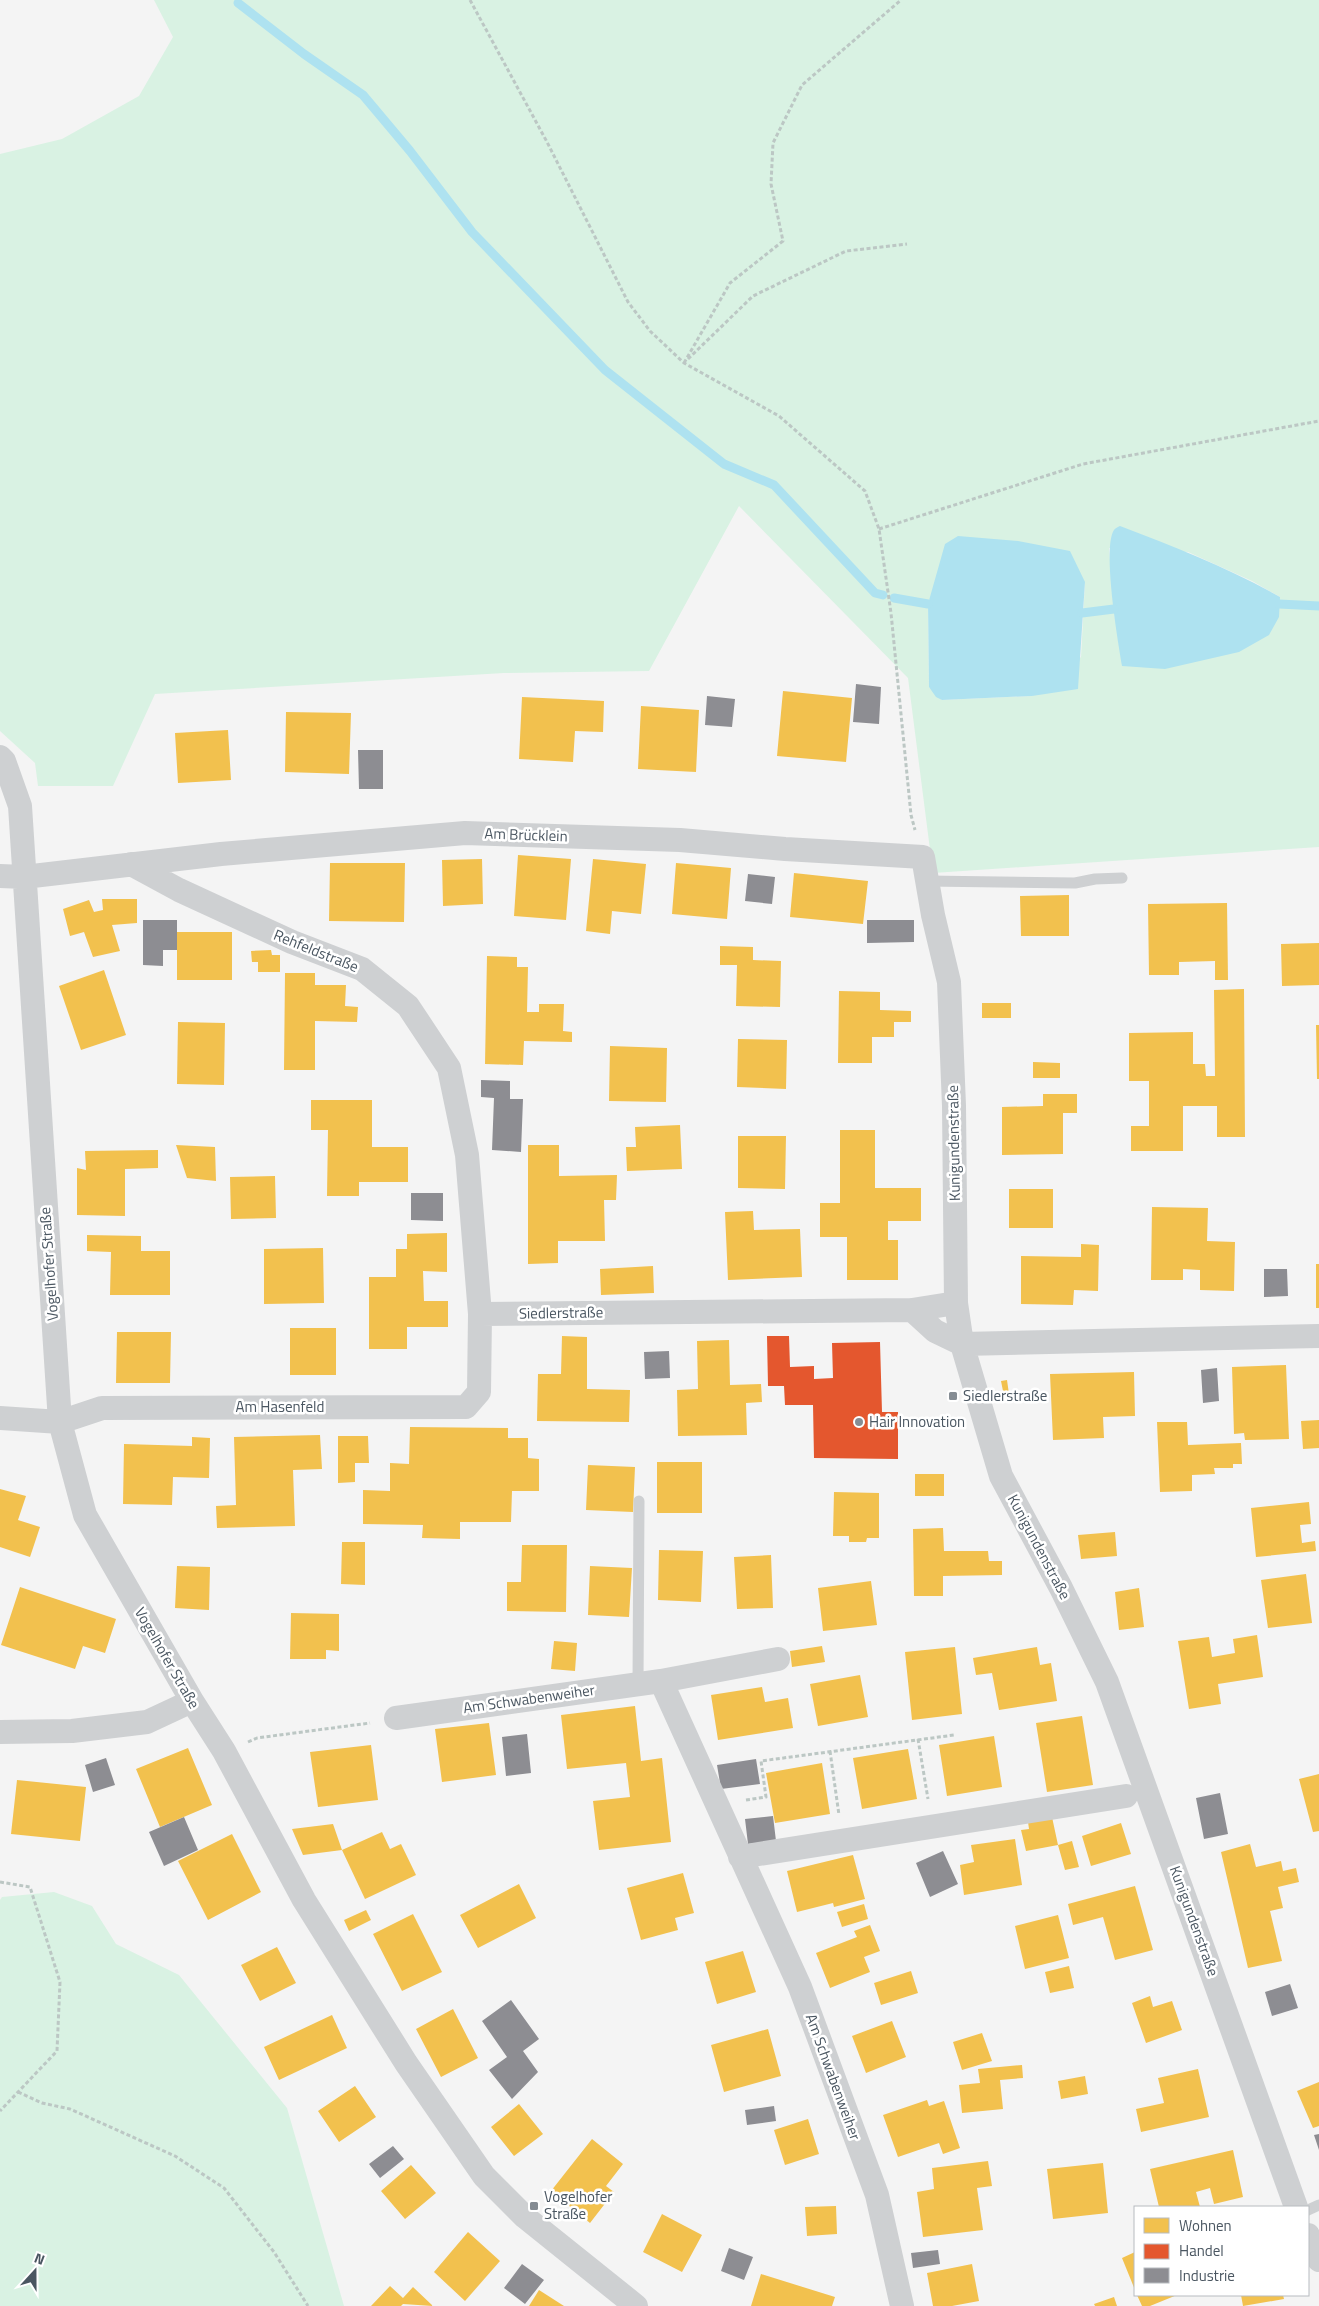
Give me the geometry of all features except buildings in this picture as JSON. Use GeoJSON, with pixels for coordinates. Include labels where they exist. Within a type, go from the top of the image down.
{"type":"FeatureCollection","features":[{"type":"Feature","properties":{"kind":"street"},"geometry":{"type":"LineString","coordinates":[[0,757],[4,760],[20,806],[24,876]]}},
{"type":"Feature","properties":{"kind":"street","name":"Am Brücklein"},"geometry":{"type":"LineString","coordinates":[[131,864],[465,833],[680,840],[785,849],[923,857]]}},
{"type":"Feature","properties":{"kind":"street","name":"Kunigundenstraße"},"geometry":{"type":"LineString","coordinates":[[923,857],[949,982],[954,1106],[956,1303],[962,1344],[1001,1476],[1061,1588],[1107,1682],[1296,2206]]}},
{"type":"Feature","properties":{"kind":"street"},"geometry":{"type":"LineString","coordinates":[[0,876],[24,876],[131,864]]}},
{"type":"Feature","properties":{"kind":"street","name":"Rehfeldstraße"},"geometry":{"type":"LineString","coordinates":[[131,864],[179,890],[292,942],[362,969],[408,1006],[449,1068],[466,1155],[480,1314]]}},
{"type":"Feature","properties":{"kind":"street","name":"Vogelhofer Straße"},"geometry":{"type":"LineString","coordinates":[[24,876],[60,1422],[85,1515],[192,1702],[224,1751],[304,1900],[406,2064],[484,2176],[525,2217],[636,2306]]}},
{"type":"Feature","properties":{"kind":"street","name":"Siedlerstraße"},"geometry":{"type":"LineString","coordinates":[[480,1314],[912,1310],[956,1303]]}},
{"type":"Feature","properties":{"kind":"street"},"geometry":{"type":"LineString","coordinates":[[912,1310],[935,1331],[962,1344],[1319,1336]]}},
{"type":"Feature","properties":{"kind":"street","name":"Am Hasenfeld"},"geometry":{"type":"LineString","coordinates":[[0,1418],[60,1422],[102,1408],[466,1407],[479,1392],[480,1314]]}},
{"type":"Feature","properties":{"kind":"street","name":"Am Schwabenweiher"},"geometry":{"type":"LineString","coordinates":[[396,1718],[650,1682],[778,1659]]}},
{"type":"Feature","properties":{"kind":"street","name":"Am Schwabenweiher"},"geometry":{"type":"LineString","coordinates":[[650,1682],[716,1804],[800,1987],[877,2195],[902,2306]]}},
{"type":"Feature","properties":{"kind":"street"},"geometry":{"type":"LineString","coordinates":[[0,1732],[72,1731],[147,1722],[192,1702]]}},
{"type":"Feature","properties":{"kind":"street"},"geometry":{"type":"LineString","coordinates":[[740,1856],[1126,1796]]}},
{"type":"Feature","properties":{"kind":"street"},"geometry":{"type":"LineString","coordinates":[[1309,2237],[1319,2260]]}},
{"type":"Feature","properties":{"kind":"lane"},"geometry":{"type":"LineString","coordinates":[[927,881],[1075,883],[1095,879],[1122,878]]}},
{"type":"Feature","properties":{"kind":"lane"},"geometry":{"type":"LineString","coordinates":[[639,1500],[650,1682]]}},
{"type":"Feature","properties":{"kind":"path"},"geometry":{"type":"LineString","coordinates":[[470,0],[547,142],[628,302],[650,331],[684,363],[779,416],[865,491],[879,529],[891,613],[910,815],[923,857]]}},
{"type":"Feature","properties":{"kind":"path"},"geometry":{"type":"LineString","coordinates":[[684,363],[730,283],[783,241],[772,184],[773,143],[802,85],[901,0]]}},
{"type":"Feature","properties":{"kind":"path"},"geometry":{"type":"LineString","coordinates":[[684,363],[753,296],[846,251],[907,244]]}},
{"type":"Feature","properties":{"kind":"path"},"geometry":{"type":"LineString","coordinates":[[879,529],[1083,464],[1319,421]]}},
{"type":"Feature","properties":{"kind":"path"},"geometry":{"type":"LineString","coordinates":[[224,1751],[257,1738],[359,1726],[396,1718]]}},
{"type":"Feature","properties":{"kind":"path"},"geometry":{"type":"LineString","coordinates":[[716,1804],[766,1797],[761,1761],[954,1735]]}},
{"type":"Feature","properties":{"kind":"path"},"geometry":{"type":"LineString","coordinates":[[918,1739],[933,1826]]}},
{"type":"Feature","properties":{"kind":"path"},"geometry":{"type":"LineString","coordinates":[[830,1751],[843,1840]]}},
{"type":"Feature","properties":{"kind":"path"},"geometry":{"type":"LineString","coordinates":[[0,1882],[30,1887],[60,1982],[57,2051],[0,2111]]}},
{"type":"Feature","properties":{"kind":"path"},"geometry":{"type":"LineString","coordinates":[[18,2092],[42,2103],[70,2110],[175,2156],[224,2188],[274,2252],[308,2306]]}},
{"type":"Feature","properties":{"kind":"green space"},"geometry":{"type":"Polygon","coordinates":[[[154,0],[1319,0],[1319,847],[933,873],[908,678],[739,506],[649,671],[504,673],[155,694],[113,786],[38,786],[35,763],[0,731],[0,154],[62,139],[139,96],[173,37],[154,0]],[[1109,548],[1115,620],[1280,597],[1252,581],[1188,552],[1109,548]],[[1085,582],[933,590],[928,604],[929,687],[942,700],[1032,696],[1081,657],[1085,582]]]}},
{"type":"Feature","properties":{"kind":"green space"},"geometry":{"type":"Polygon","coordinates":[[[54,1892],[92,1906],[116,1944],[179,1975],[287,2108],[344,2306],[0,2306],[0,1900],[2,1897],[54,1892]]]}},
{"type":"Feature","properties":{"kind":"water"},"geometry":{"type":"Polygon","coordinates":[[[1120,526],[1221,567],[1280,597],[1279,617],[1269,635],[1239,652],[1165,669],[1122,666],[1110,575],[1111,540],[1114,530],[1120,526]]]}},
{"type":"Feature","properties":{"kind":"water"},"geometry":{"type":"Polygon","coordinates":[[[958,536],[1018,541],[1070,551],[1085,582],[1078,689],[1032,696],[942,700],[936,697],[929,687],[928,604],[945,544],[958,536]]]}},
{"type":"Feature","properties":{"kind":"waterway"},"geometry":{"type":"LineString","coordinates":[[238,3],[304,54],[363,95],[410,151],[472,232],[605,370],[724,464],[774,485],[875,593],[883,595]]}},
{"type":"Feature","properties":{"kind":"waterway"},"geometry":{"type":"LineString","coordinates":[[894,598],[928,604]]}},
{"type":"Feature","properties":{"kind":"waterway"},"geometry":{"type":"LineString","coordinates":[[1279,604],[1319,606]]}},
{"type":"Feature","properties":{"kind":"waterway"},"geometry":{"type":"LineString","coordinates":[[1082,613],[1114,609]]}},
{"type":"Feature","properties":{"kind":"place","name":"Siedlerstraße"},"geometry":{"type":"Point","coordinates":[953,1396]}},
{"type":"Feature","properties":{"kind":"place","name":"Hair Innovation"},"geometry":{"type":"Point","coordinates":[859,1422]}},
{"type":"Feature","properties":{"kind":"place","name":"Vogelhofer Straße"},"geometry":{"type":"Point","coordinates":[534,2206]}}]}
